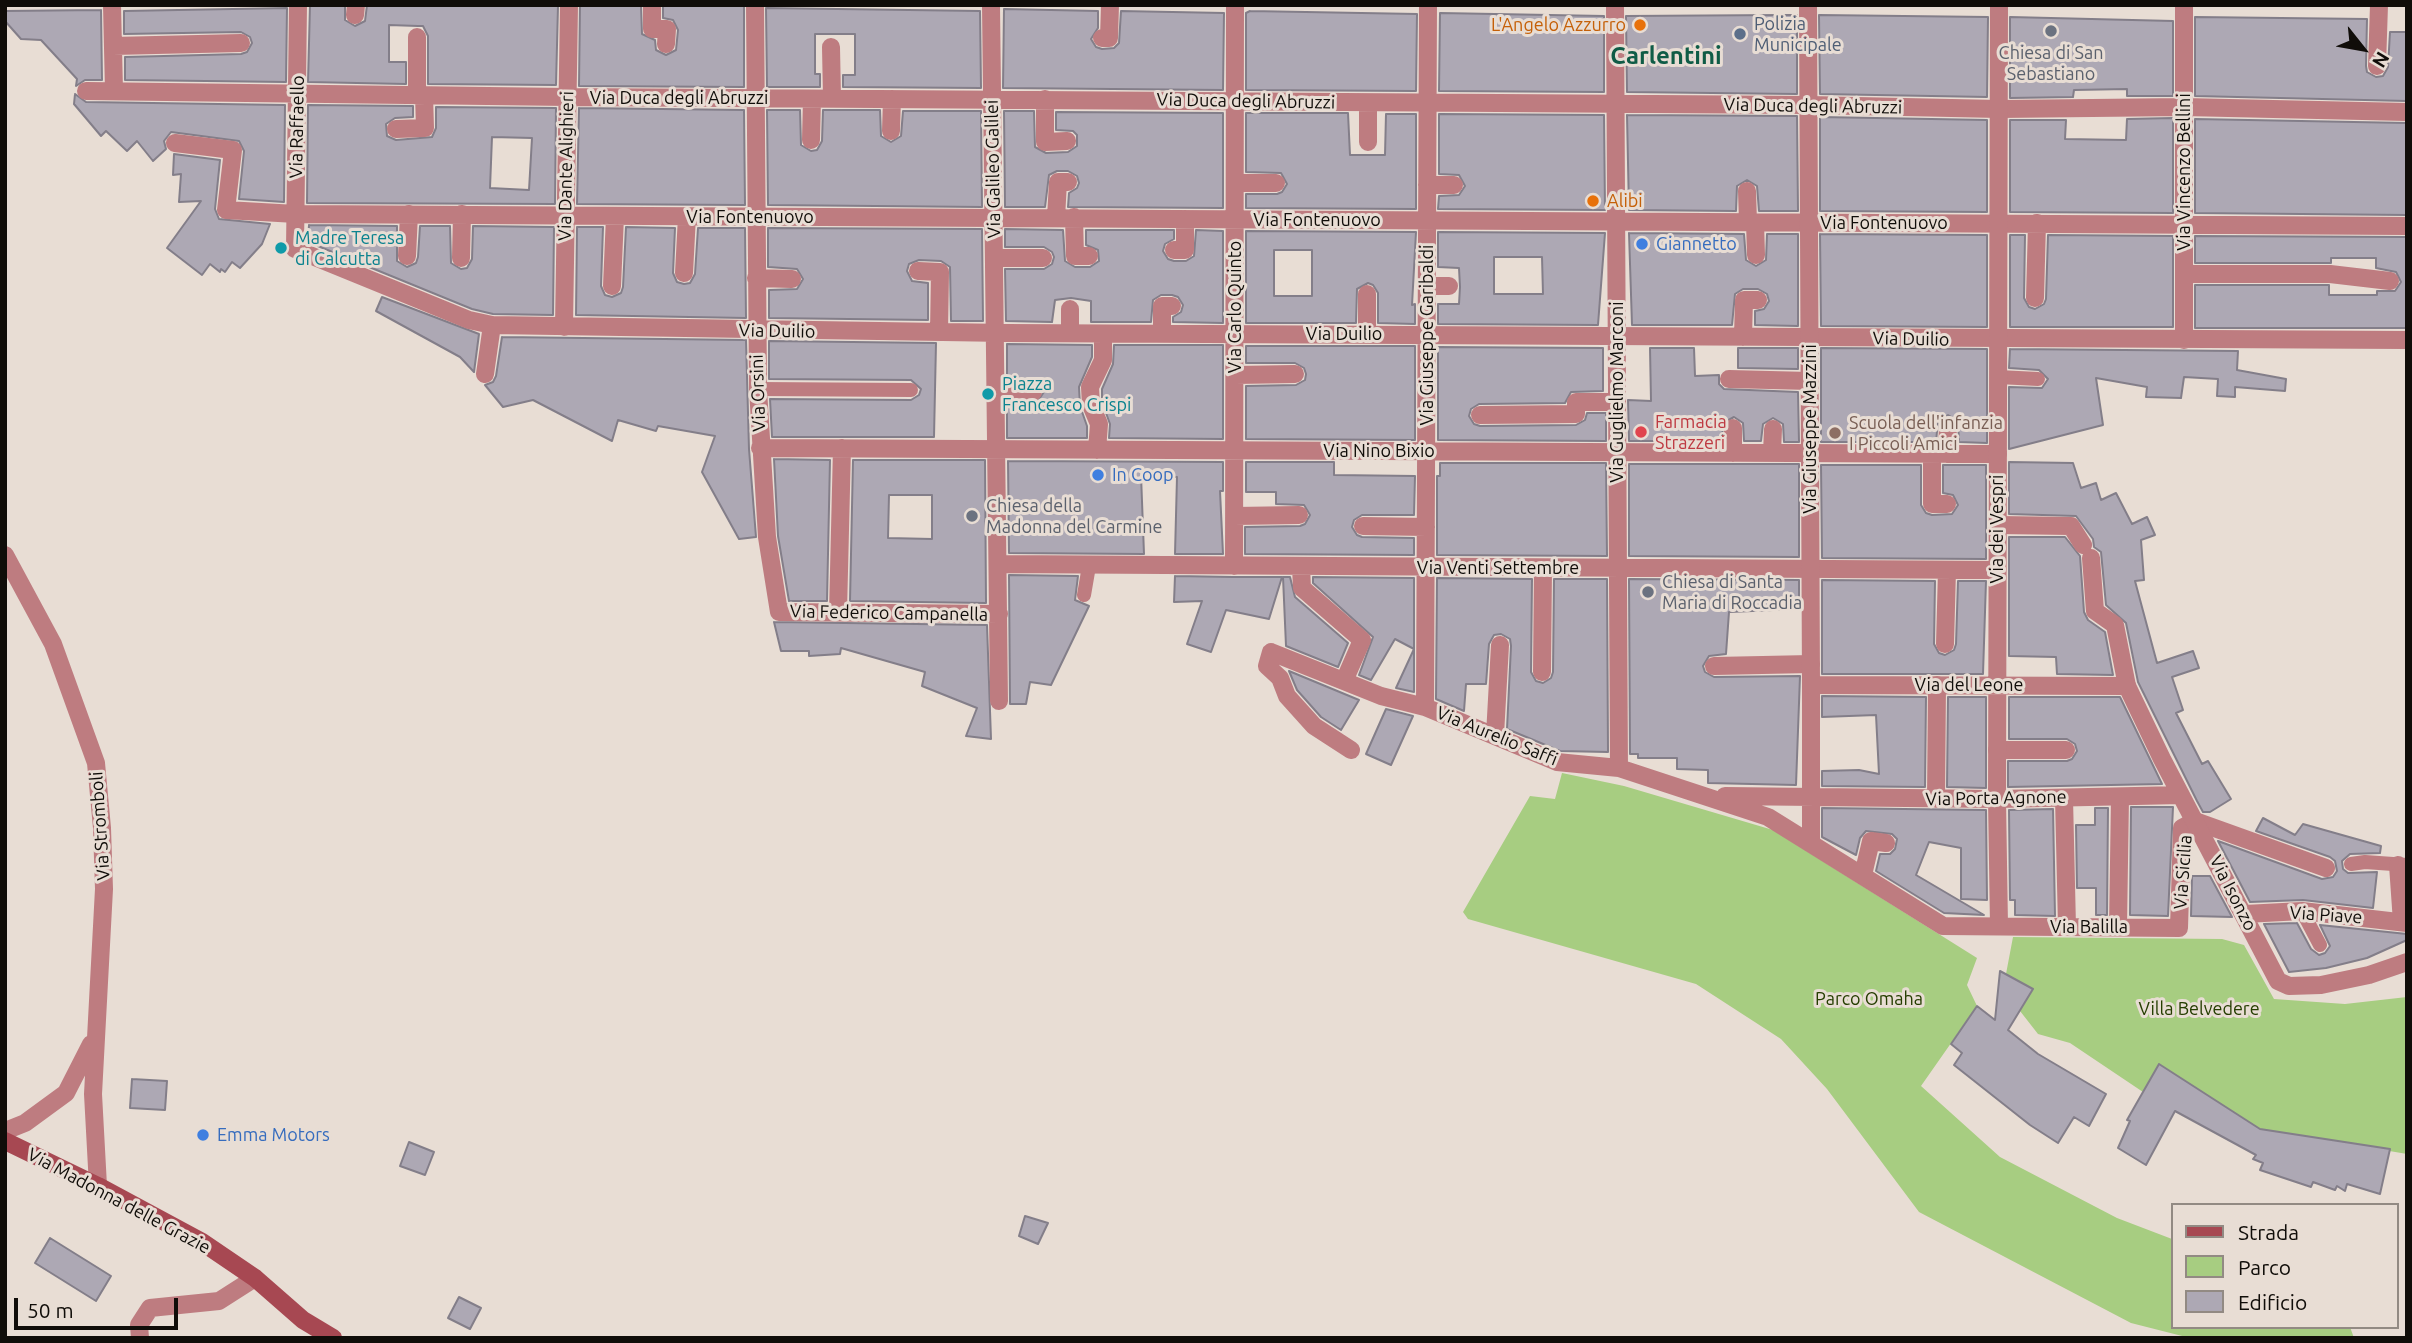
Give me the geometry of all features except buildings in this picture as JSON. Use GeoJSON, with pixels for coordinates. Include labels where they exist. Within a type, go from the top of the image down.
{"type":"FeatureCollection","features":[{"type":"Feature","properties":{"kind":"main road","name":"Via Madonna delle Grazie"},"geometry":{"type":"LineString","coordinates":[[5,1141],[98,1186],[202,1242],[255,1278],[303,1320],[333,1338]]}},
{"type":"Feature","properties":{"kind":"street"},"geometry":{"type":"LineString","coordinates":[[112,5],[114,91]]}},
{"type":"Feature","properties":{"kind":"street","name":"Via Raffaello"},"geometry":{"type":"LineString","coordinates":[[295,249],[298,5]]}},
{"type":"Feature","properties":{"kind":"street","name":"Via Dante Alighieri"},"geometry":{"type":"LineString","coordinates":[[564,327],[569,5]]}},
{"type":"Feature","properties":{"kind":"street"},"geometry":{"type":"LineString","coordinates":[[652,5],[652,29],[667,29],[666,44]]}},
{"type":"Feature","properties":{"kind":"street","name":"Via Orsini"},"geometry":{"type":"LineString","coordinates":[[755,5],[756,331],[760,448],[767,537],[779,612]]}},
{"type":"Feature","properties":{"kind":"street","name":"Via Galileo Galilei"},"geometry":{"type":"LineString","coordinates":[[991,5],[997,449]]}},
{"type":"Feature","properties":{"kind":"street"},"geometry":{"type":"LineString","coordinates":[[1102,38],[1109,38],[1110,5]]}},
{"type":"Feature","properties":{"kind":"street","name":"Via Carlo Quinto"},"geometry":{"type":"LineString","coordinates":[[1234,566],[1235,5]]}},
{"type":"Feature","properties":{"kind":"street","name":"Via Giuseppe Garibaldi"},"geometry":{"type":"LineString","coordinates":[[1425,707],[1428,5]]}},
{"type":"Feature","properties":{"kind":"street","name":"Via dei Vespri"},"geometry":{"type":"LineString","coordinates":[[1999,5],[1999,926]]}},
{"type":"Feature","properties":{"kind":"street","name":"Via Vincenzo Bellini"},"geometry":{"type":"LineString","coordinates":[[2184,5],[2184,340]]}},
{"type":"Feature","properties":{"kind":"street"},"geometry":{"type":"LineString","coordinates":[[2377,66],[2379,5]]}},
{"type":"Feature","properties":{"kind":"street","name":"Via Giuseppe Mazzini"},"geometry":{"type":"LineString","coordinates":[[1808,10],[1811,843]]}},
{"type":"Feature","properties":{"kind":"street","name":"Via Guglielmo Marconi"},"geometry":{"type":"LineString","coordinates":[[1615,11],[1619,768]]}},
{"type":"Feature","properties":{"kind":"street"},"geometry":{"type":"LineString","coordinates":[[396,129],[425,128],[416,37]]}},
{"type":"Feature","properties":{"kind":"street"},"geometry":{"type":"LineString","coordinates":[[113,46],[241,43]]}},
{"type":"Feature","properties":{"kind":"street"},"geometry":{"type":"LineString","coordinates":[[831,47],[832,99]]}},
{"type":"Feature","properties":{"kind":"street","name":"Via Duca degli Abruzzi"},"geometry":{"type":"LineString","coordinates":[[86,91],[297,91],[812,99],[1616,103],[1999,110],[2184,107],[2407,112]]}},
{"type":"Feature","properties":{"kind":"street"},"geometry":{"type":"LineString","coordinates":[[811,140],[812,99]]}},
{"type":"Feature","properties":{"kind":"street"},"geometry":{"type":"LineString","coordinates":[[891,99],[891,131]]}},
{"type":"Feature","properties":{"kind":"street"},"geometry":{"type":"LineString","coordinates":[[1045,99],[1045,142],[1067,141]]}},
{"type":"Feature","properties":{"kind":"street"},"geometry":{"type":"LineString","coordinates":[[1368,103],[1368,142]]}},
{"type":"Feature","properties":{"kind":"street","name":"Via Fontenuovo"},"geometry":{"type":"LineString","coordinates":[[174,143],[233,150],[226,210],[296,214],[1235,219],[1369,228],[1427,221],[2407,226]]}},
{"type":"Feature","properties":{"kind":"street"},"geometry":{"type":"LineString","coordinates":[[1068,182],[1058,182],[1075,256],[1089,256]]}},
{"type":"Feature","properties":{"kind":"street"},"geometry":{"type":"LineString","coordinates":[[1235,183],[1276,183]]}},
{"type":"Feature","properties":{"kind":"street"},"geometry":{"type":"LineString","coordinates":[[1427,185],[1454,185]]}},
{"type":"Feature","properties":{"kind":"street"},"geometry":{"type":"LineString","coordinates":[[1747,191],[1756,255]]}},
{"type":"Feature","properties":{"kind":"street"},"geometry":{"type":"LineString","coordinates":[[407,256],[409,214]]}},
{"type":"Feature","properties":{"kind":"street"},"geometry":{"type":"LineString","coordinates":[[461,258],[462,214]]}},
{"type":"Feature","properties":{"kind":"street"},"geometry":{"type":"LineString","coordinates":[[612,286],[615,216]]}},
{"type":"Feature","properties":{"kind":"street"},"geometry":{"type":"LineString","coordinates":[[684,273],[687,216]]}},
{"type":"Feature","properties":{"kind":"street"},"geometry":{"type":"LineString","coordinates":[[1174,250],[1185,250],[1185,219]]}},
{"type":"Feature","properties":{"kind":"street"},"geometry":{"type":"LineString","coordinates":[[2035,298],[2037,223]]}},
{"type":"Feature","properties":{"kind":"street","name":"Via Duilio"},"geometry":{"type":"LineString","coordinates":[[295,249],[469,320],[492,326],[1103,334],[2407,340]]}},
{"type":"Feature","properties":{"kind":"street"},"geometry":{"type":"LineString","coordinates":[[995,258],[1043,258]]}},
{"type":"Feature","properties":{"kind":"street"},"geometry":{"type":"LineString","coordinates":[[918,271],[940,272],[939,332]]}},
{"type":"Feature","properties":{"kind":"street"},"geometry":{"type":"LineString","coordinates":[[2184,274],[2330,274],[2390,281]]}},
{"type":"Feature","properties":{"kind":"street"},"geometry":{"type":"LineString","coordinates":[[756,278],[792,279]]}},
{"type":"Feature","properties":{"kind":"street"},"geometry":{"type":"LineString","coordinates":[[1427,286],[1449,286]]}},
{"type":"Feature","properties":{"kind":"street"},"geometry":{"type":"LineString","coordinates":[[1367,293],[1367,334]]}},
{"type":"Feature","properties":{"kind":"street"},"geometry":{"type":"LineString","coordinates":[[1743,337],[1744,300],[1758,300]]}},
{"type":"Feature","properties":{"kind":"street"},"geometry":{"type":"LineString","coordinates":[[1162,334],[1162,306],[1172,306]]}},
{"type":"Feature","properties":{"kind":"street"},"geometry":{"type":"LineString","coordinates":[[1070,309],[1070,333]]}},
{"type":"Feature","properties":{"kind":"street"},"geometry":{"type":"LineString","coordinates":[[485,374],[492,326]]}},
{"type":"Feature","properties":{"kind":"street"},"geometry":{"type":"LineString","coordinates":[[1097,450],[1099,424],[1091,405],[1090,387],[1103,360],[1103,334]]}},
{"type":"Feature","properties":{"kind":"street"},"geometry":{"type":"LineString","coordinates":[[1236,375],[1295,374]]}},
{"type":"Feature","properties":{"kind":"street"},"geometry":{"type":"LineString","coordinates":[[1998,377],[2038,379]]}},
{"type":"Feature","properties":{"kind":"street"},"geometry":{"type":"LineString","coordinates":[[1729,379],[1810,381]]}},
{"type":"Feature","properties":{"kind":"street"},"geometry":{"type":"LineString","coordinates":[[758,389],[911,390]]}},
{"type":"Feature","properties":{"kind":"street"},"geometry":{"type":"LineString","coordinates":[[997,390],[1033,392]]}},
{"type":"Feature","properties":{"kind":"street"},"geometry":{"type":"LineString","coordinates":[[1480,415],[1576,414],[1576,402],[1618,402]]}},
{"type":"Feature","properties":{"kind":"street"},"geometry":{"type":"LineString","coordinates":[[1947,504],[1932,504],[1940,454],[1948,426]]}},
{"type":"Feature","properties":{"kind":"street"},"geometry":{"type":"LineString","coordinates":[[1733,428],[1733,453]]}},
{"type":"Feature","properties":{"kind":"street"},"geometry":{"type":"LineString","coordinates":[[1772,453],[1773,429]]}},
{"type":"Feature","properties":{"kind":"street","name":"Via Nino Bixio"},"geometry":{"type":"LineString","coordinates":[[760,448],[1998,454]]}},
{"type":"Feature","properties":{"kind":"street"},"geometry":{"type":"LineString","coordinates":[[838,612],[842,449]]}},
{"type":"Feature","properties":{"kind":"street"},"geometry":{"type":"LineString","coordinates":[[997,449],[999,701]]}},
{"type":"Feature","properties":{"kind":"street"},"geometry":{"type":"LineString","coordinates":[[1235,516],[1299,515]]}},
{"type":"Feature","properties":{"kind":"street","name":"Via Isonzo"},"geometry":{"type":"LineString","coordinates":[[1997,525],[2071,526],[2087,552],[2095,611],[2115,625],[2127,686],[2278,981],[2289,986],[2321,985],[2407,962]]}},
{"type":"Feature","properties":{"kind":"street"},"geometry":{"type":"LineString","coordinates":[[1363,526],[1426,527]]}},
{"type":"Feature","properties":{"kind":"street","name":"Via Stromboli"},"geometry":{"type":"LineString","coordinates":[[5,555],[53,644],[96,763],[103,828],[104,889],[93,1094],[98,1186]]}},
{"type":"Feature","properties":{"kind":"street","name":"Via Venti Settembre"},"geometry":{"type":"LineString","coordinates":[[998,564],[1997,570]]}},
{"type":"Feature","properties":{"kind":"street"},"geometry":{"type":"LineString","coordinates":[[1084,594],[1089,566]]}},
{"type":"Feature","properties":{"kind":"street"},"geometry":{"type":"LineString","coordinates":[[1301,567],[1302,588],[1362,640],[1345,679]]}},
{"type":"Feature","properties":{"kind":"street"},"geometry":{"type":"LineString","coordinates":[[1542,672],[1543,568]]}},
{"type":"Feature","properties":{"kind":"street"},"geometry":{"type":"LineString","coordinates":[[1945,644],[1947,570]]}},
{"type":"Feature","properties":{"kind":"street","name":"Via Federico Campanella"},"geometry":{"type":"LineString","coordinates":[[779,612],[999,614]]}},
{"type":"Feature","properties":{"kind":"street"},"geometry":{"type":"LineString","coordinates":[[1495,735],[1500,645]]}},
{"type":"Feature","properties":{"kind":"street","name":"Via Aurelio Saffi"},"geometry":{"type":"LineString","coordinates":[[1351,750],[1314,726],[1287,696],[1280,678],[1267,666],[1271,652],[1345,679],[1381,696],[1425,707],[1557,762],[1619,768],[1768,817],[1942,926],[1999,926]]}},
{"type":"Feature","properties":{"kind":"street"},"geometry":{"type":"LineString","coordinates":[[1714,666],[1811,664]]}},
{"type":"Feature","properties":{"kind":"street","name":"Via del Leone"},"geometry":{"type":"LineString","coordinates":[[1811,684],[2127,686]]}},
{"type":"Feature","properties":{"kind":"street"},"geometry":{"type":"LineString","coordinates":[[1936,799],[1937,685]]}},
{"type":"Feature","properties":{"kind":"street"},"geometry":{"type":"LineString","coordinates":[[1997,750],[2066,750]]}},
{"type":"Feature","properties":{"kind":"street","name":"Via Porta Agnone"},"geometry":{"type":"LineString","coordinates":[[1708,796],[1997,799],[2181,795]]}},
{"type":"Feature","properties":{"kind":"street"},"geometry":{"type":"LineString","coordinates":[[2118,927],[2120,797]]}},
{"type":"Feature","properties":{"kind":"street"},"geometry":{"type":"LineString","coordinates":[[2064,798],[2067,927]]}},
{"type":"Feature","properties":{"kind":"street"},"geometry":{"type":"LineString","coordinates":[[2195,821],[2326,868]]}},
{"type":"Feature","properties":{"kind":"street","name":"Via Sicilia"},"geometry":{"type":"LineString","coordinates":[[2179,928],[2182,828],[2195,821]]}},
{"type":"Feature","properties":{"kind":"street"},"geometry":{"type":"LineString","coordinates":[[1863,875],[1871,842],[1886,843]]}},
{"type":"Feature","properties":{"kind":"street"},"geometry":{"type":"LineString","coordinates":[[2351,864],[2365,862],[2402,865],[2404,922]]}},
{"type":"Feature","properties":{"kind":"street"},"geometry":{"type":"LineString","coordinates":[[2302,911],[2320,945]]}},
{"type":"Feature","properties":{"kind":"street","name":"Via Piave"},"geometry":{"type":"LineString","coordinates":[[2245,914],[2302,911],[2404,922]]}},
{"type":"Feature","properties":{"kind":"street","name":"Via Balilla"},"geometry":{"type":"LineString","coordinates":[[1999,926],[2179,928]]}},
{"type":"Feature","properties":{"kind":"street"},"geometry":{"type":"LineString","coordinates":[[5,1131],[25,1123],[66,1093],[80,1070],[96,1031]]}},
{"type":"Feature","properties":{"kind":"street"},"geometry":{"type":"LineString","coordinates":[[140,1338],[139,1325],[150,1308],[219,1301],[255,1278]]}},
{"type":"Feature","properties":{"kind":"green space","name":"Parco Omaha"},"geometry":{"type":"Polygon","coordinates":[[[1562,773],[1624,786],[1773,830],[1977,958],[1967,985],[1977,1006],[1921,1086],[2000,1157],[2117,1218],[2170,1238],[2170,1329],[2351,1329],[2354,1338],[2190,1338],[2131,1323],[1919,1212],[1827,1089],[1781,1039],[1696,984],[1468,919],[1463,912],[1530,796],[1555,799],[1562,773]]]}},
{"type":"Feature","properties":{"kind":"green space","name":"Villa Belvedere"},"geometry":{"type":"Polygon","coordinates":[[[2013,937],[2222,939],[2244,945],[2274,999],[2345,1004],[2407,997],[2407,1154],[2260,1129],[2143,1092],[2070,1043],[2038,1034],[2020,1011],[2032,989],[2006,974],[2013,937]]]}},
{"type":"Feature","properties":{"kind":"place","name":"L'Angelo Azzurro"},"geometry":{"type":"Point","coordinates":[1640,25]}},
{"type":"Feature","properties":{"kind":"place","name":"Chiesa di San Sebastiano"},"geometry":{"type":"Point","coordinates":[2051,31]}},
{"type":"Feature","properties":{"kind":"place","name":"Polizia Municipale"},"geometry":{"type":"Point","coordinates":[1740,34]}},
{"type":"Feature","properties":{"kind":"place","name":"Alibi"},"geometry":{"type":"Point","coordinates":[1593,201]}},
{"type":"Feature","properties":{"kind":"place","name":"Giannetto"},"geometry":{"type":"Point","coordinates":[1642,244]}},
{"type":"Feature","properties":{"kind":"place","name":"Madre Teresa di Calcutta"},"geometry":{"type":"Point","coordinates":[281,248]}},
{"type":"Feature","properties":{"kind":"place","name":"Piazza Francesco Crispi"},"geometry":{"type":"Point","coordinates":[988,394]}},
{"type":"Feature","properties":{"kind":"place","name":"Farmacia Strazzeri"},"geometry":{"type":"Point","coordinates":[1641,432]}},
{"type":"Feature","properties":{"kind":"place","name":"Scuola dell'infanzia I Piccoli Amici"},"geometry":{"type":"Point","coordinates":[1835,433]}},
{"type":"Feature","properties":{"kind":"place","name":"In Coop"},"geometry":{"type":"Point","coordinates":[1098,475]}},
{"type":"Feature","properties":{"kind":"place","name":"Chiesa della Madonna del Carmine"},"geometry":{"type":"Point","coordinates":[972,516]}},
{"type":"Feature","properties":{"kind":"place","name":"Chiesa di Santa Maria di Roccadia"},"geometry":{"type":"Point","coordinates":[1648,592]}},
{"type":"Feature","properties":{"kind":"place","name":"Emma Motors"},"geometry":{"type":"Point","coordinates":[203,1135]}},
{"type":"Feature","properties":{"kind":"district","name":"Carlentini"},"geometry":{"type":"Point","coordinates":[1666,56]}}]}
